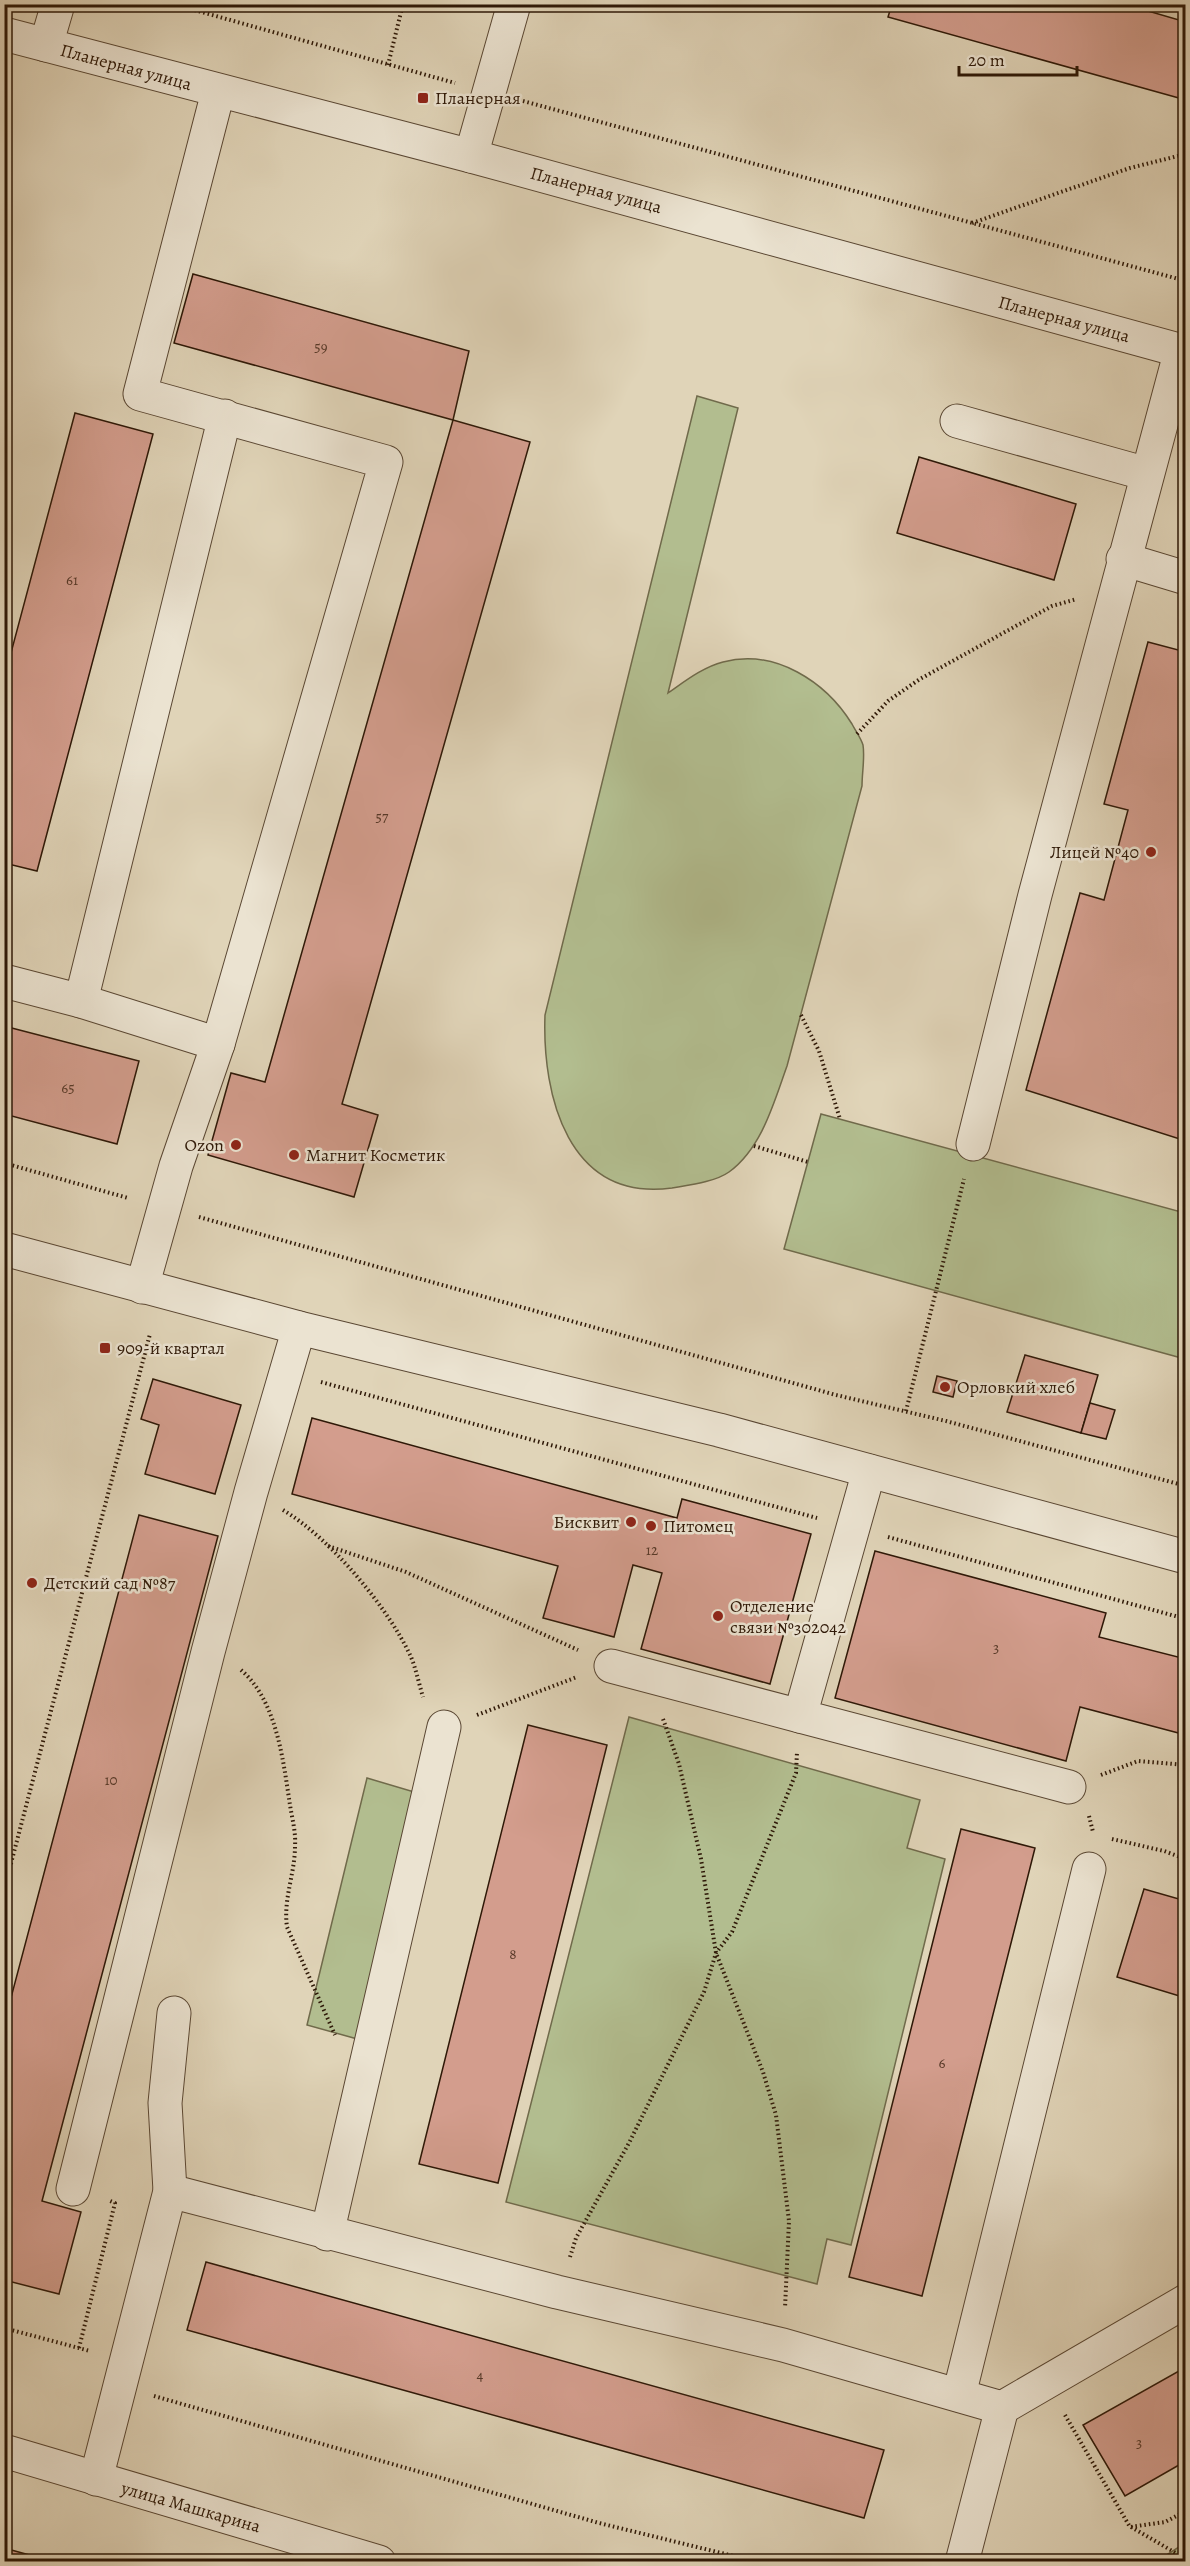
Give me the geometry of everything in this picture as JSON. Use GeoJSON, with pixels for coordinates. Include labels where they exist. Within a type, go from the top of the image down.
{"type":"FeatureCollection","features":[{"type":"Feature","properties":{"kind":"street"},"geometry":{"type":"LineString","coordinates":[[46,45],[58,4]]}},
{"type":"Feature","properties":{"kind":"street"},"geometry":{"type":"LineString","coordinates":[[471,156],[514,4]]}},
{"type":"Feature","properties":{"kind":"street","name":"Планерная улица"},"geometry":{"type":"LineString","coordinates":[[4,34],[218,92],[471,156],[1183,351]]}},
{"type":"Feature","properties":{"kind":"street"},"geometry":{"type":"LineString","coordinates":[[142,1287],[218,1044],[386,462],[140,394],[218,92]]}},
{"type":"Feature","properties":{"kind":"street"},"geometry":{"type":"LineString","coordinates":[[973,1144],[1120,573],[1183,351]]}},
{"type":"Feature","properties":{"kind":"street"},"geometry":{"type":"LineString","coordinates":[[81,1001],[225,416]]}},
{"type":"Feature","properties":{"kind":"street"},"geometry":{"type":"LineString","coordinates":[[957,421],[1147,474]]}},
{"type":"Feature","properties":{"kind":"street"},"geometry":{"type":"LineString","coordinates":[[1120,573],[1185,578]]}},
{"type":"Feature","properties":{"kind":"street"},"geometry":{"type":"LineString","coordinates":[[4,981],[81,1001],[218,1044]]}},
{"type":"Feature","properties":{"kind":"street"},"geometry":{"type":"LineString","coordinates":[[4,1249],[300,1328],[719,1430],[1185,1557]]}},
{"type":"Feature","properties":{"kind":"street"},"geometry":{"type":"LineString","coordinates":[[73,2189],[208,1652],[251,1492],[300,1328]]}},
{"type":"Feature","properties":{"kind":"street"},"geometry":{"type":"LineString","coordinates":[[800,1716],[869,1471]]}},
{"type":"Feature","properties":{"kind":"street"},"geometry":{"type":"LineString","coordinates":[[611,1666],[1069,1787]]}},
{"type":"Feature","properties":{"kind":"street"},"geometry":{"type":"LineString","coordinates":[[327,2234],[444,1727]]}},
{"type":"Feature","properties":{"kind":"street"},"geometry":{"type":"LineString","coordinates":[[959,2395],[1089,1869]]}},
{"type":"Feature","properties":{"kind":"street"},"geometry":{"type":"LineString","coordinates":[[96,2479],[170,2191],[165,2103],[174,2013]]}},
{"type":"Feature","properties":{"kind":"street"},"geometry":{"type":"LineString","coordinates":[[170,2191],[327,2234],[557,2292],[783,2345],[1002,2408]]}},
{"type":"Feature","properties":{"kind":"street"},"geometry":{"type":"LineString","coordinates":[[962,2562],[1002,2408],[1185,2301]]}},
{"type":"Feature","properties":{"kind":"street","name":"улица Машкарина"},"geometry":{"type":"LineString","coordinates":[[4,2451],[379,2562]]}},
{"type":"Feature","properties":{"kind":"path"},"geometry":{"type":"LineString","coordinates":[[173,4],[388,65],[1185,281]]}},
{"type":"Feature","properties":{"kind":"path"},"geometry":{"type":"LineString","coordinates":[[388,65],[403,4]]}},
{"type":"Feature","properties":{"kind":"path"},"geometry":{"type":"LineString","coordinates":[[971,223],[1130,168],[1185,154]]}},
{"type":"Feature","properties":{"kind":"path"},"geometry":{"type":"LineString","coordinates":[[857,734],[888,701],[920,679],[1052,606],[1120,573]]}},
{"type":"Feature","properties":{"kind":"path"},"geometry":{"type":"LineString","coordinates":[[801,1015],[819,1051],[840,1119]]}},
{"type":"Feature","properties":{"kind":"path"},"geometry":{"type":"LineString","coordinates":[[906,1411],[973,1144]]}},
{"type":"Feature","properties":{"kind":"path"},"geometry":{"type":"LineString","coordinates":[[754,1146],[808,1162]]}},
{"type":"Feature","properties":{"kind":"path"},"geometry":{"type":"LineString","coordinates":[[4,1163],[836,1395],[906,1411],[1185,1486]]}},
{"type":"Feature","properties":{"kind":"path"},"geometry":{"type":"LineString","coordinates":[[4,1890],[150,1334]]}},
{"type":"Feature","properties":{"kind":"path"},"geometry":{"type":"LineString","coordinates":[[288,1373],[1185,1618]]}},
{"type":"Feature","properties":{"kind":"path"},"geometry":{"type":"LineString","coordinates":[[251,1492],[286,1512],[327,1546],[388,1616],[411,1658],[426,1708],[444,1727],[555,1684],[611,1666]]}},
{"type":"Feature","properties":{"kind":"path"},"geometry":{"type":"LineString","coordinates":[[327,1546],[406,1572],[611,1666]]}},
{"type":"Feature","properties":{"kind":"path"},"geometry":{"type":"LineString","coordinates":[[208,1652],[242,1671],[258,1689],[273,1723],[296,1843],[294,1868],[284,1908],[288,1927],[322,2008],[360,2086]]}},
{"type":"Feature","properties":{"kind":"path"},"geometry":{"type":"LineString","coordinates":[[654,1677],[688,1806],[716,1953],[763,2072],[776,2115],[789,2221],[783,2345]]}},
{"type":"Feature","properties":{"kind":"path"},"geometry":{"type":"LineString","coordinates":[[557,2292],[576,2238],[629,2143],[681,2040],[704,1992],[716,1953],[732,1932],[796,1773],[800,1716]]}},
{"type":"Feature","properties":{"kind":"path"},"geometry":{"type":"LineString","coordinates":[[1089,1869],[1094,1837],[1086,1806],[1069,1787],[1138,1761],[1185,1765]]}},
{"type":"Feature","properties":{"kind":"path"},"geometry":{"type":"LineString","coordinates":[[1094,1837],[1136,1844],[1185,1859]]}},
{"type":"Feature","properties":{"kind":"path"},"geometry":{"type":"LineString","coordinates":[[80,2348],[115,2203]]}},
{"type":"Feature","properties":{"kind":"path"},"geometry":{"type":"LineString","coordinates":[[4,2328],[97,2353],[146,2394],[599,2523],[758,2562]]}},
{"type":"Feature","properties":{"kind":"path"},"geometry":{"type":"LineString","coordinates":[[1045,2381],[1130,2527],[1185,2559]]}},
{"type":"Feature","properties":{"kind":"path"},"geometry":{"type":"LineString","coordinates":[[1130,2527],[1165,2523],[1185,2511]]}},
{"type":"Feature","properties":{"kind":"green space"},"geometry":{"type":"Polygon","coordinates":[[[697,396],[738,408],[668,693],[701,671],[723,662],[742,659],[780,664],[813,682],[841,709],[863,745],[864,760],[862,786],[787,1066],[766,1123],[750,1150],[729,1172],[702,1183],[672,1188],[637,1188],[608,1178],[585,1161],[568,1137],[556,1109],[549,1078],[545,1046],[545,1015],[697,396]]]}},
{"type":"Feature","properties":{"kind":"green space"},"geometry":{"type":"Polygon","coordinates":[[[821,1114],[1185,1213],[1185,1359],[784,1249],[821,1114]]]}},
{"type":"Feature","properties":{"kind":"green space"},"geometry":{"type":"Polygon","coordinates":[[[629,1717],[920,1800],[907,1848],[945,1859],[851,2245],[827,2239],[817,2284],[506,2202],[629,1717]]]}},
{"type":"Feature","properties":{"kind":"green space"},"geometry":{"type":"Polygon","coordinates":[[[367,1778],[421,1794],[361,2040],[307,2025],[367,1778]]]}},
{"type":"Feature","properties":{"kind":"green space"},"geometry":{"type":"Polygon","coordinates":[[[1185,2543],[1185,2561],[1157,2561],[1185,2543]]]}},
{"type":"Feature","properties":{"kind":"building"},"geometry":{"type":"Polygon","coordinates":[[[892,4],[1124,4],[1186,22],[1186,100],[888,17],[892,4]]]}},
{"type":"Feature","properties":{"kind":"building"},"geometry":{"type":"Polygon","coordinates":[[[193,274],[469,351],[453,420],[174,343],[193,274]]]}},
{"type":"Feature","properties":{"kind":"building"},"geometry":{"type":"Polygon","coordinates":[[[75,413],[153,434],[37,871],[4,863],[4,679],[75,413]]]}},
{"type":"Feature","properties":{"kind":"building"},"geometry":{"type":"Polygon","coordinates":[[[453,420],[530,442],[342,1104],[378,1115],[354,1197],[208,1155],[231,1073],[265,1082],[453,420]]]}},
{"type":"Feature","properties":{"kind":"building"},"geometry":{"type":"Polygon","coordinates":[[[919,457],[1076,504],[1054,580],[897,533],[919,457]]]}},
{"type":"Feature","properties":{"kind":"building","name":"Лицей №40"},"geometry":{"type":"Polygon","coordinates":[[[1148,642],[1186,652],[1186,1141],[1026,1090],[1080,893],[1104,900],[1128,810],[1104,804],[1148,642]]]}},
{"type":"Feature","properties":{"kind":"building"},"geometry":{"type":"Polygon","coordinates":[[[4,1026],[139,1061],[117,1144],[4,1114],[4,1026]]]}},
{"type":"Feature","properties":{"kind":"building"},"geometry":{"type":"Polygon","coordinates":[[[1025,1355],[1098,1375],[1081,1433],[1007,1412],[1025,1355]]]}},
{"type":"Feature","properties":{"kind":"building","name":"Орловкий хлеб"},"geometry":{"type":"Polygon","coordinates":[[[937,1376],[957,1381],[953,1397],[933,1392],[937,1376]]]}},
{"type":"Feature","properties":{"kind":"building"},"geometry":{"type":"Polygon","coordinates":[[[153,1379],[241,1405],[215,1494],[145,1474],[159,1425],[141,1419],[153,1379]]]}},
{"type":"Feature","properties":{"kind":"building"},"geometry":{"type":"Polygon","coordinates":[[[1090,1403],[1115,1410],[1106,1439],[1081,1433],[1090,1403]]]}},
{"type":"Feature","properties":{"kind":"building"},"geometry":{"type":"Polygon","coordinates":[[[312,1418],[677,1518],[682,1499],[811,1534],[770,1684],[641,1649],[662,1573],[633,1565],[614,1637],[543,1618],[558,1566],[292,1494],[312,1418]]]}},
{"type":"Feature","properties":{"kind":"building"},"geometry":{"type":"Polygon","coordinates":[[[139,1515],[218,1536],[42,2201],[81,2212],[59,2294],[4,2280],[4,2024],[139,1515]]]}},
{"type":"Feature","properties":{"kind":"building"},"geometry":{"type":"Polygon","coordinates":[[[875,1551],[1106,1613],[1099,1637],[1186,1659],[1186,1735],[1080,1707],[1066,1761],[835,1698],[875,1551]]]}},
{"type":"Feature","properties":{"kind":"building"},"geometry":{"type":"Polygon","coordinates":[[[528,1725],[607,1745],[498,2183],[419,2164],[528,1725]]]}},
{"type":"Feature","properties":{"kind":"building"},"geometry":{"type":"Polygon","coordinates":[[[961,1829],[1035,1848],[922,2296],[849,2277],[961,1829]]]}},
{"type":"Feature","properties":{"kind":"building"},"geometry":{"type":"Polygon","coordinates":[[[1144,1889],[1186,1901],[1186,1998],[1117,1977],[1144,1889]]]}},
{"type":"Feature","properties":{"kind":"building"},"geometry":{"type":"Polygon","coordinates":[[[206,2262],[884,2450],[864,2518],[187,2330],[206,2262]]]}},
{"type":"Feature","properties":{"kind":"building"},"geometry":{"type":"Polygon","coordinates":[[[1186,2367],[1186,2461],[1125,2496],[1083,2425],[1186,2367]]]}},
{"type":"Feature","properties":{"kind":"building"},"geometry":{"type":"Polygon","coordinates":[[[4,2548],[55,2562],[4,2562],[4,2548]]]}},
{"type":"Feature","properties":{"kind":"place","name":"Планерная"},"geometry":{"type":"Point","coordinates":[423,98]}},
{"type":"Feature","properties":{"kind":"place","name":"Лицей №40"},"geometry":{"type":"Point","coordinates":[1151,852]}},
{"type":"Feature","properties":{"kind":"place","name":"Ozon"},"geometry":{"type":"Point","coordinates":[236,1145]}},
{"type":"Feature","properties":{"kind":"place","name":"Магнит Косметик"},"geometry":{"type":"Point","coordinates":[294,1155]}},
{"type":"Feature","properties":{"kind":"place","name":"909-й квартал"},"geometry":{"type":"Point","coordinates":[105,1348]}},
{"type":"Feature","properties":{"kind":"place","name":"Орловкий хлеб"},"geometry":{"type":"Point","coordinates":[945,1387]}},
{"type":"Feature","properties":{"kind":"place","name":"Бисквит"},"geometry":{"type":"Point","coordinates":[631,1522]}},
{"type":"Feature","properties":{"kind":"place","name":"Питомец"},"geometry":{"type":"Point","coordinates":[651,1526]}},
{"type":"Feature","properties":{"kind":"place","name":"Детский сад №87"},"geometry":{"type":"Point","coordinates":[32,1583]}},
{"type":"Feature","properties":{"kind":"place","name":"Отделение связи №302042"},"geometry":{"type":"Point","coordinates":[718,1616]}}]}
